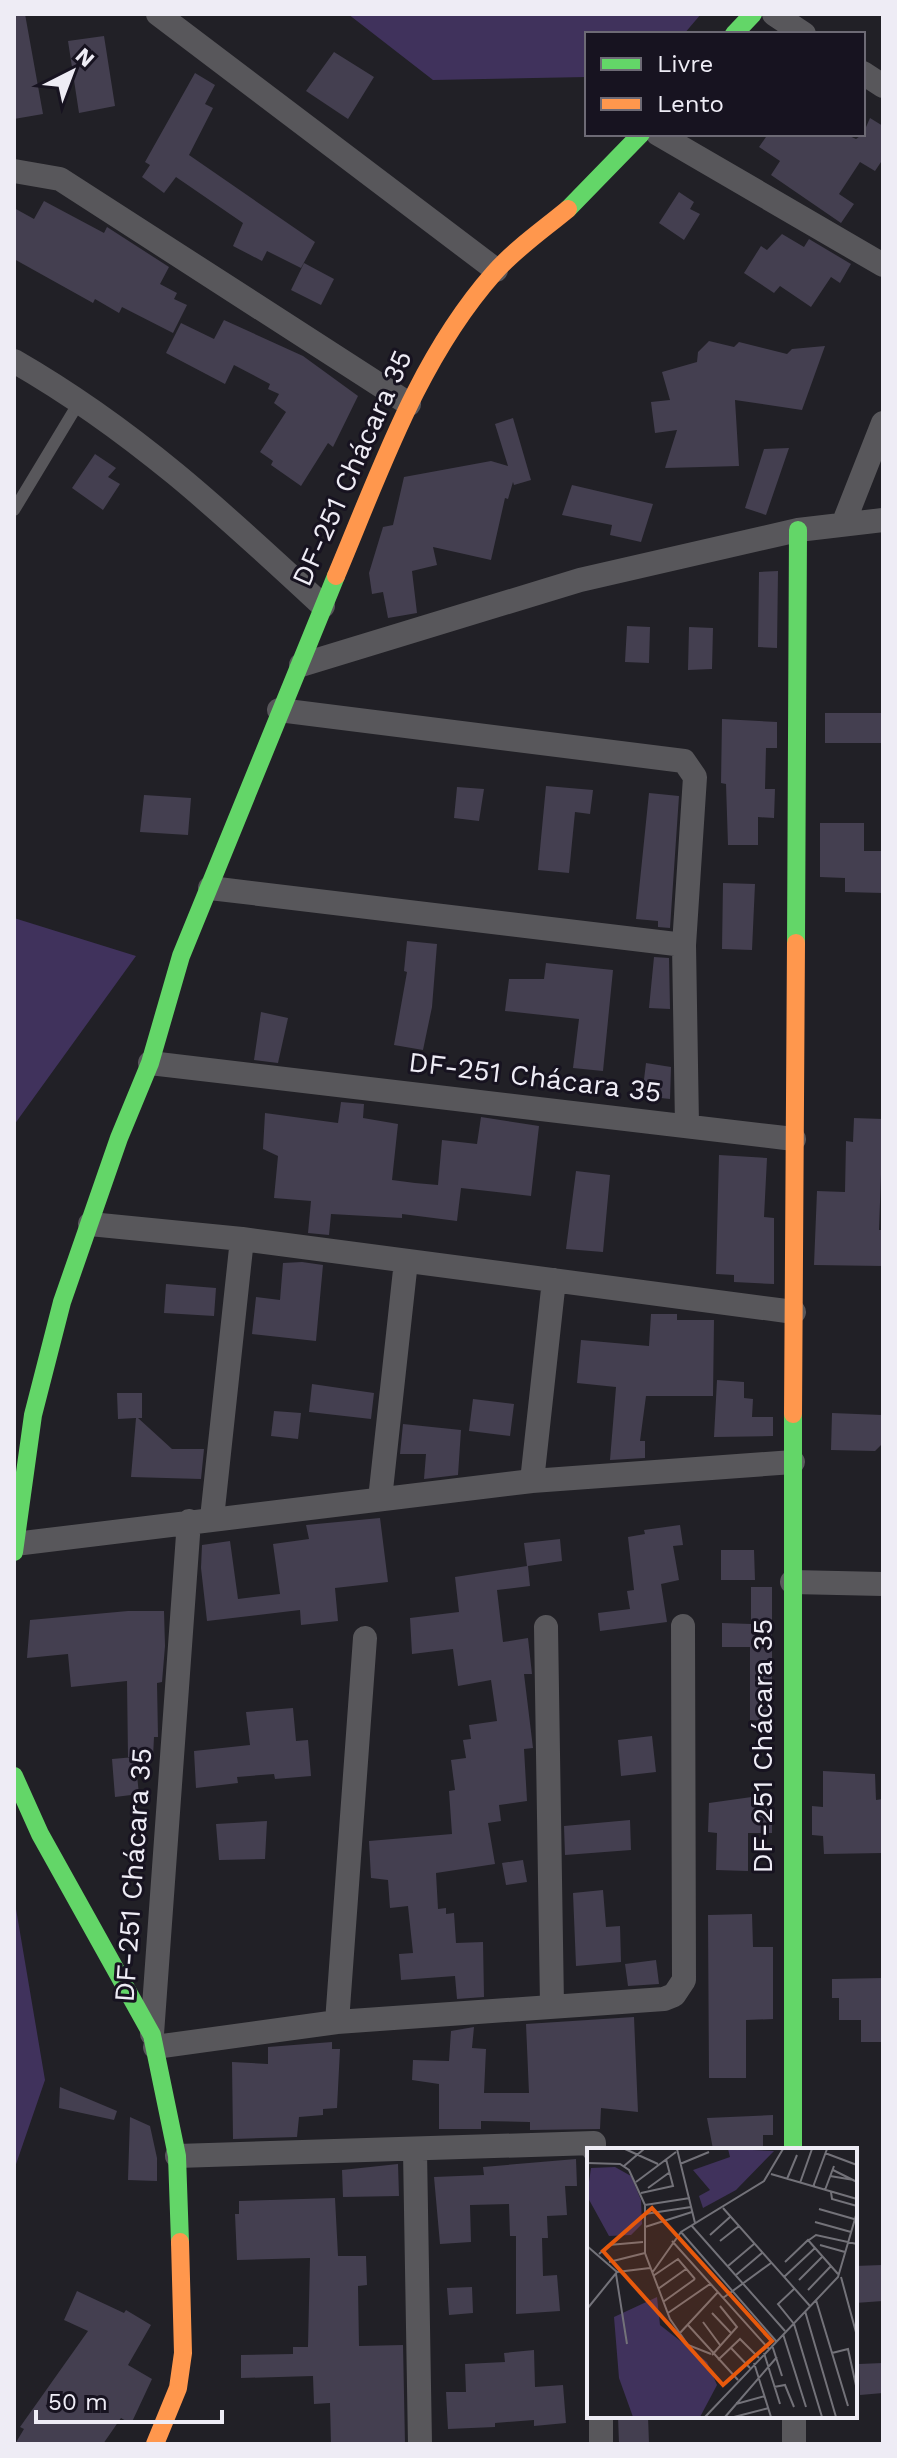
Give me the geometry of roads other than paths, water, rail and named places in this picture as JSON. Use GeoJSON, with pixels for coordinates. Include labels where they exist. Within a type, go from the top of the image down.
{"type":"FeatureCollection","features":[{"type":"Feature","properties":{"kind":"street"},"geometry":{"type":"LineString","coordinates":[[158,14],[496,270]]}},
{"type":"Feature","properties":{"kind":"street"},"geometry":{"type":"LineString","coordinates":[[736,32],[753,14]]}},
{"type":"Feature","properties":{"kind":"street"},"geometry":{"type":"LineString","coordinates":[[774,14],[801,32]]}},
{"type":"Feature","properties":{"kind":"street"},"geometry":{"type":"LineString","coordinates":[[865,74],[883,86]]}},
{"type":"Feature","properties":{"kind":"street","name":"DF-251 Chácara 35"},"geometry":{"type":"LineString","coordinates":[[14,1552],[33,1415],[62,1302],[150,1063],[181,956],[279,710],[301,665],[409,404],[466,307],[496,270],[569,208],[639,136]]}},
{"type":"Feature","properties":{"kind":"street"},"geometry":{"type":"LineString","coordinates":[[661,136],[883,265]]}},
{"type":"Feature","properties":{"kind":"street"},"geometry":{"type":"LineString","coordinates":[[14,171],[60,179],[409,404]]}},
{"type":"Feature","properties":{"kind":"street"},"geometry":{"type":"LineString","coordinates":[[14,361],[81,399],[194,486],[323,606]]}},
{"type":"Feature","properties":{"kind":"street"},"geometry":{"type":"LineString","coordinates":[[844,522],[883,423]]}},
{"type":"Feature","properties":{"kind":"street"},"geometry":{"type":"LineString","coordinates":[[301,665],[580,580],[798,530],[844,522],[883,520]]}},
{"type":"Feature","properties":{"kind":"street","name":"DF-251 Chácara 35"},"geometry":{"type":"LineString","coordinates":[[793,2148],[792,1582],[798,530]]}},
{"type":"Feature","properties":{"kind":"street","name":"DF-251 Chácara 35"},"geometry":{"type":"LineString","coordinates":[[150,1063],[687,1125],[684,945],[695,777],[684,761],[279,710]]}},
{"type":"Feature","properties":{"kind":"street"},"geometry":{"type":"LineString","coordinates":[[210,888],[684,945]]}},
{"type":"Feature","properties":{"kind":"street"},"geometry":{"type":"LineString","coordinates":[[687,1125],[794,1139]]}},
{"type":"Feature","properties":{"kind":"street"},"geometry":{"type":"LineString","coordinates":[[90,1224],[242,1239],[794,1312]]}},
{"type":"Feature","properties":{"kind":"street","name":"DF-251 Chácara 35"},"geometry":{"type":"LineString","coordinates":[[153,2041],[200,1520],[242,1239]]}},
{"type":"Feature","properties":{"kind":"street"},"geometry":{"type":"LineString","coordinates":[[380,1499],[406,1261]]}},
{"type":"Feature","properties":{"kind":"street"},"geometry":{"type":"LineString","coordinates":[[532,1481],[554,1280]]}},
{"type":"Feature","properties":{"kind":"street"},"geometry":{"type":"LineString","coordinates":[[15,1544],[532,1481],[793,1462]]}},
{"type":"Feature","properties":{"kind":"street"},"geometry":{"type":"LineString","coordinates":[[792,1582],[883,1584]]}},
{"type":"Feature","properties":{"kind":"street"},"geometry":{"type":"LineString","coordinates":[[155,2444],[178,2388],[183,2353],[177,2156],[153,2041],[337,2022],[664,1999],[674,1995],[684,1980],[683,1626]]}},
{"type":"Feature","properties":{"kind":"street"},"geometry":{"type":"LineString","coordinates":[[546,1627],[552,2005]]}},
{"type":"Feature","properties":{"kind":"street"},"geometry":{"type":"LineString","coordinates":[[337,2022],[365,1638]]}},
{"type":"Feature","properties":{"kind":"street","name":"DF-251 Chácara 35"},"geometry":{"type":"LineString","coordinates":[[14,1776],[40,1834],[153,2041]]}},
{"type":"Feature","properties":{"kind":"street"},"geometry":{"type":"LineString","coordinates":[[177,2156],[594,2146]]}},
{"type":"Feature","properties":{"kind":"street"},"geometry":{"type":"LineString","coordinates":[[415,2151],[420,2444]]}},
{"type":"Feature","properties":{"kind":"street"},"geometry":{"type":"LineString","coordinates":[[601,2418],[601,2444]]}},
{"type":"Feature","properties":{"kind":"street"},"geometry":{"type":"LineString","coordinates":[[794,2418],[794,2444]]}},
{"type":"Feature","properties":{"kind":"lane"},"geometry":{"type":"LineString","coordinates":[[14,510],[81,399]]}}]}
